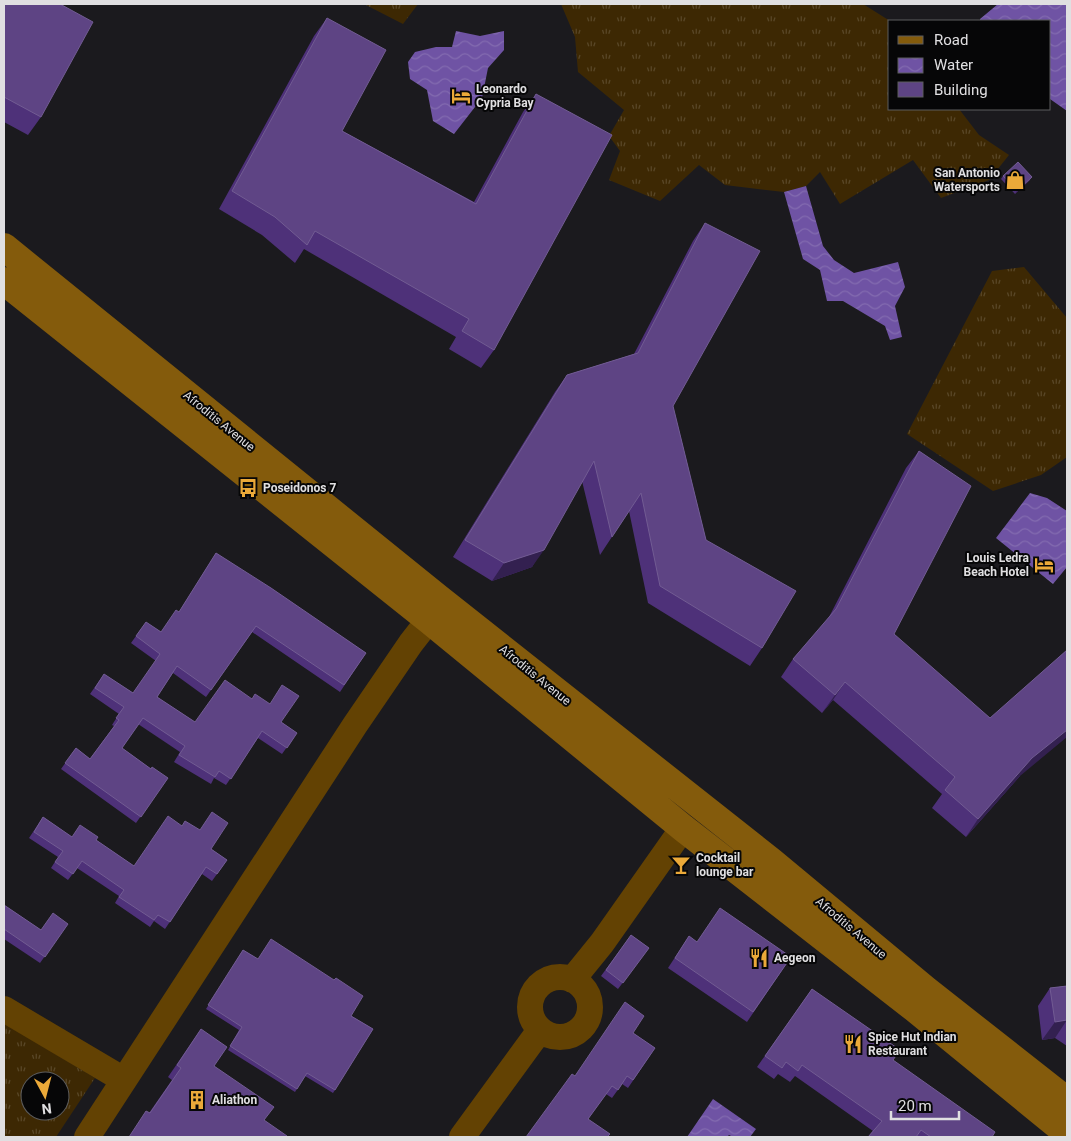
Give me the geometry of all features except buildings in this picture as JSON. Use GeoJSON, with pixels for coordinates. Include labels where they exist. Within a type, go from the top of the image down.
{"type":"FeatureCollection","features":[{"type":"Feature","properties":{"kind":"main road","name":"Afroditis Avenue"},"geometry":{"type":"LineString","coordinates":[[4,247],[423,586],[772,862],[926,990],[1067,1101]]}},
{"type":"Feature","properties":{"kind":"main road","name":"Afroditis Avenue"},"geometry":{"type":"LineString","coordinates":[[4,281],[430,620],[683,828],[914,1008],[1067,1133]]}},
{"type":"Feature","properties":{"kind":"street"},"geometry":{"type":"LineString","coordinates":[[86,1137],[355,725],[411,642],[430,620]]}},
{"type":"Feature","properties":{"kind":"street"},"geometry":{"type":"LineString","coordinates":[[572,980],[602,943],[683,828]]}},
{"type":"Feature","properties":{"kind":"street"},"geometry":{"type":"LineString","coordinates":[[561,977],[572,980],[584,990],[590,1007],[589,1016],[585,1024],[571,1035],[562,1038],[545,1034],[540,1030],[532,1021],[530,1012],[532,995],[544,982],[552,978],[561,977]]}},
{"type":"Feature","properties":{"kind":"street"},"geometry":{"type":"LineString","coordinates":[[4,1009],[124,1080]]}},
{"type":"Feature","properties":{"kind":"street"},"geometry":{"type":"LineString","coordinates":[[462,1137],[540,1030]]}},
{"type":"Feature","properties":{"kind":"green space"},"geometry":{"type":"Polygon","coordinates":[[[364,4],[418,4],[403,24],[364,4]]]}},
{"type":"Feature","properties":{"kind":"green space"},"geometry":{"type":"Polygon","coordinates":[[[561,4],[863,4],[888,20],[888,110],[960,110],[979,135],[1009,155],[989,180],[941,198],[913,160],[840,204],[820,172],[806,186],[784,192],[725,185],[699,165],[660,201],[609,180],[620,151],[609,136],[624,110],[578,72],[575,37],[561,4]]]}},
{"type":"Feature","properties":{"kind":"green space"},"geometry":{"type":"Polygon","coordinates":[[[1024,267],[1067,318],[1067,457],[1041,475],[993,491],[907,434],[992,271],[1024,267]]]}},
{"type":"Feature","properties":{"kind":"green space"},"geometry":{"type":"Polygon","coordinates":[[[4,1023],[95,1078],[70,1116],[70,1071],[20,1071],[20,1121],[67,1121],[56,1137],[4,1137],[4,1023]]]}},
{"type":"Feature","properties":{"kind":"water"},"geometry":{"type":"Polygon","coordinates":[[[998,4],[1067,4],[1067,111],[1051,100],[1051,20],[980,19],[998,4]]]}},
{"type":"Feature","properties":{"kind":"water"},"geometry":{"type":"Polygon","coordinates":[[[456,31],[480,36],[504,31],[504,50],[488,68],[482,98],[454,134],[433,121],[427,90],[410,79],[408,62],[415,52],[436,47],[452,47],[456,31]]]}},
{"type":"Feature","properties":{"kind":"water"},"geometry":{"type":"Polygon","coordinates":[[[806,186],[823,246],[834,260],[854,273],[898,262],[905,287],[895,306],[902,337],[890,340],[885,326],[843,301],[827,301],[820,270],[803,259],[784,192],[806,186]]]}},
{"type":"Feature","properties":{"kind":"water"},"geometry":{"type":"Polygon","coordinates":[[[1030,493],[1047,498],[1067,511],[1067,567],[1053,584],[996,538],[1030,493]]]}},
{"type":"Feature","properties":{"kind":"water"},"geometry":{"type":"Polygon","coordinates":[[[713,1099],[756,1129],[750,1137],[733,1137],[729,1135],[727,1137],[687,1137],[713,1099]]]}},
{"type":"Feature","properties":{"kind":"place","name":"Leonardo Cypria Bay"},"geometry":{"type":"Point","coordinates":[461,96]}},
{"type":"Feature","properties":{"kind":"place","name":"San Antonio Watersports"},"geometry":{"type":"Point","coordinates":[1015,180]}},
{"type":"Feature","properties":{"kind":"place","name":"Poseidonos 7"},"geometry":{"type":"Point","coordinates":[248,488]}},
{"type":"Feature","properties":{"kind":"place","name":"Louis Ledra Beach Hotel"},"geometry":{"type":"Point","coordinates":[1044,565]}},
{"type":"Feature","properties":{"kind":"place","name":"Cocktail lounge bar"},"geometry":{"type":"Point","coordinates":[681,865]}},
{"type":"Feature","properties":{"kind":"place","name":"Aegeon"},"geometry":{"type":"Point","coordinates":[759,958]}},
{"type":"Feature","properties":{"kind":"place","name":"Spice Hut Indian Restaurant"},"geometry":{"type":"Point","coordinates":[853,1044]}},
{"type":"Feature","properties":{"kind":"place","name":"Aliathon"},"geometry":{"type":"Point","coordinates":[197,1100]}}]}
